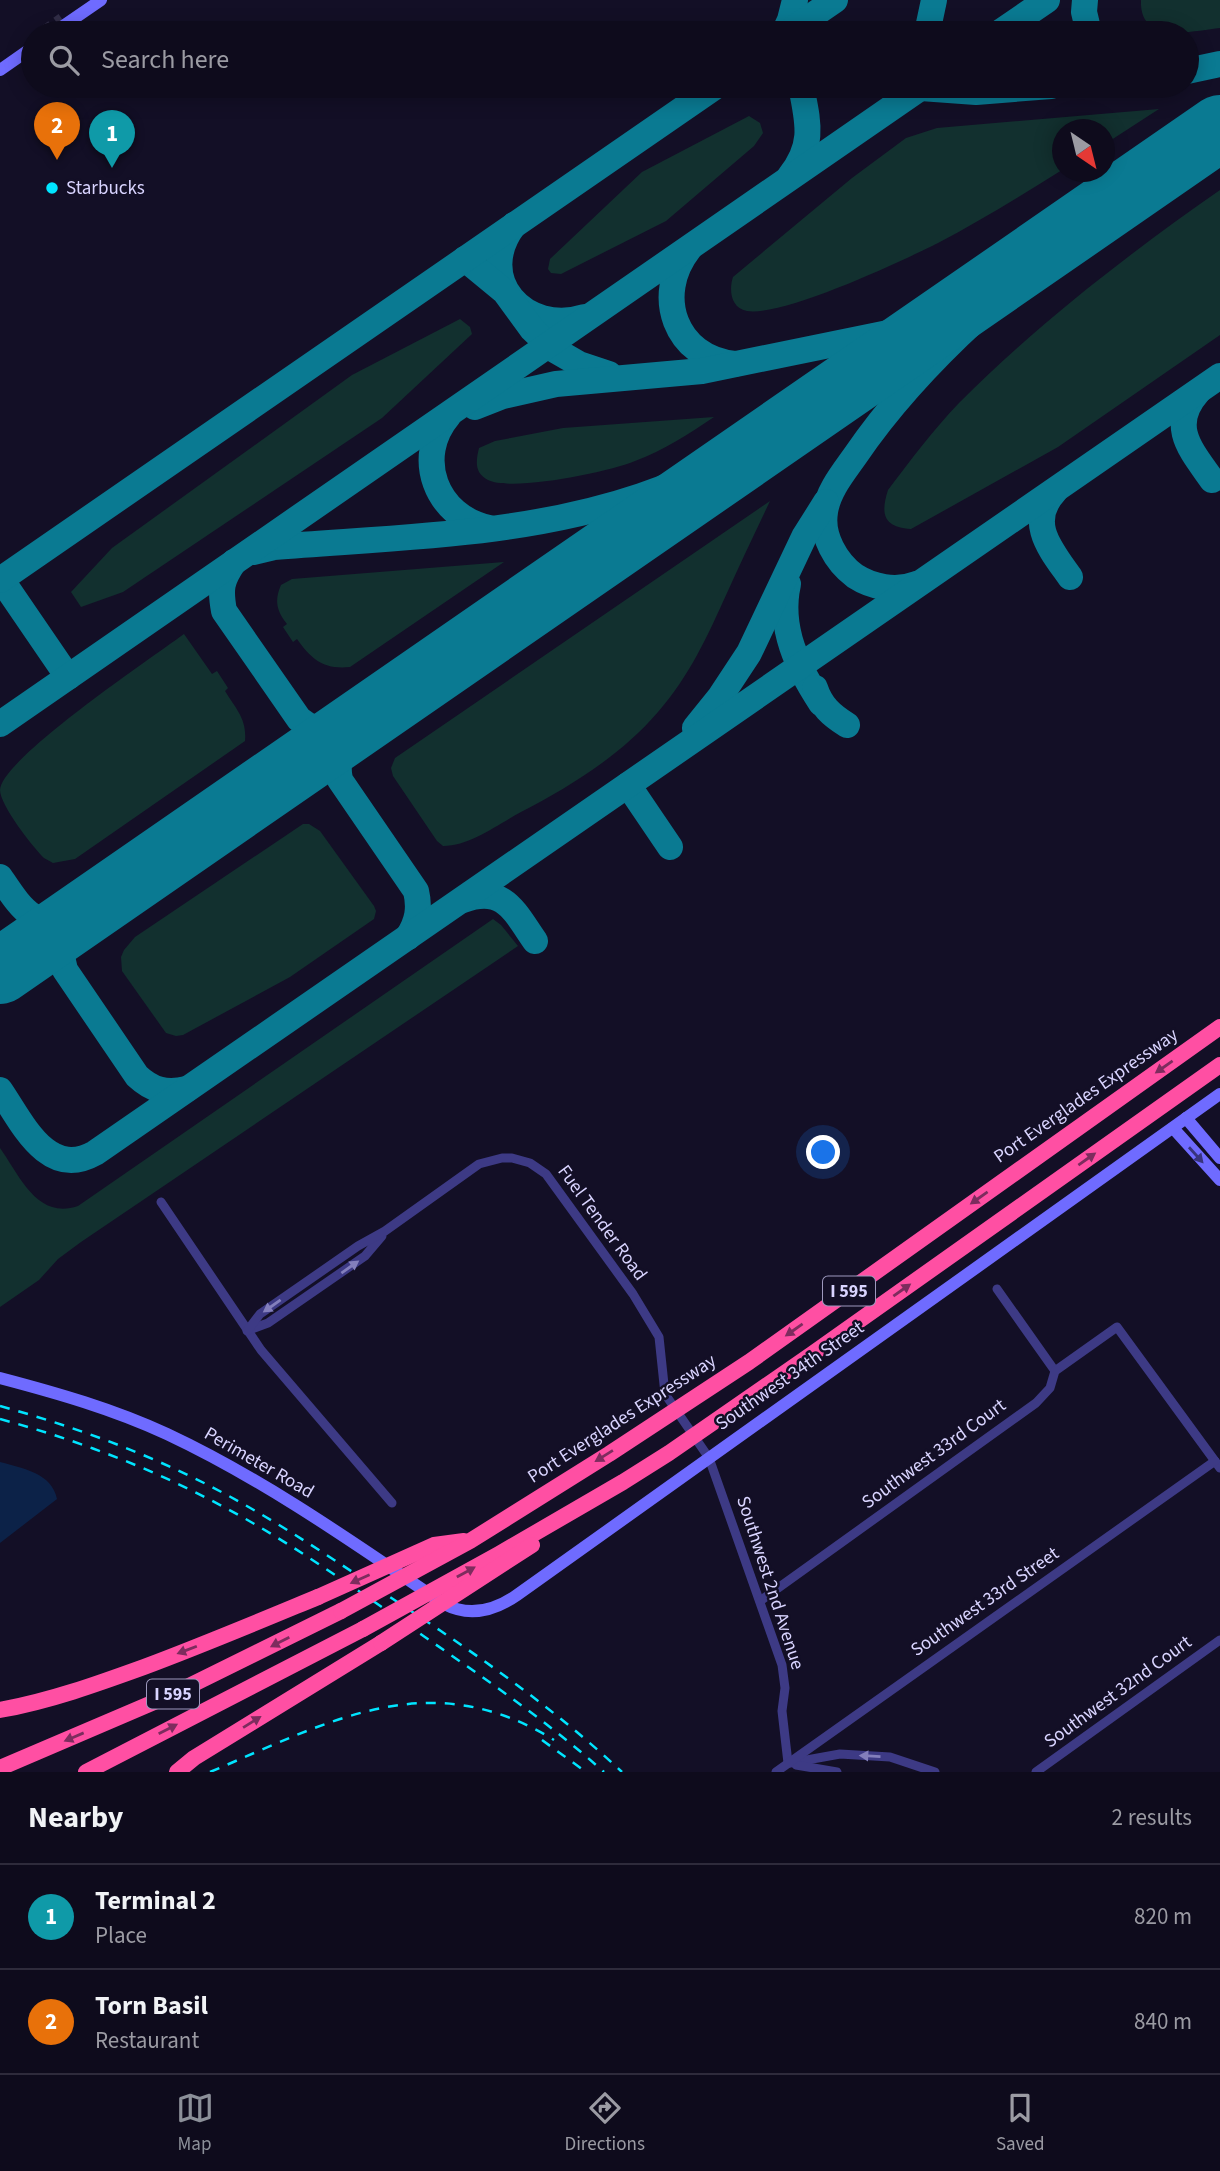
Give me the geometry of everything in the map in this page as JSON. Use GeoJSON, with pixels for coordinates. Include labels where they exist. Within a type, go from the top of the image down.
{"type":"FeatureCollection","features":[{"type":"Feature","properties":{"kind":"highway","name":"Port Everglades Expressway"},"geometry":{"type":"LineString","coordinates":[[0,1768],[173,1694],[341,1611],[470,1541],[749,1362],[1220,1027]]}},
{"type":"Feature","properties":{"kind":"highway","name":"I 595"},"geometry":{"type":"LineString","coordinates":[[86,1772],[363,1629],[623,1482],[766,1386],[1220,1065]]}},
{"type":"Feature","properties":{"kind":"highway"},"geometry":{"type":"LineString","coordinates":[[177,1772],[510,1561],[623,1482]]}},
{"type":"Feature","properties":{"kind":"highway"},"geometry":{"type":"LineString","coordinates":[[0,1710],[44,1701],[115,1678],[318,1597],[434,1545],[470,1541]]}},
{"type":"Feature","properties":{"kind":"street"},"geometry":{"type":"LineString","coordinates":[[71,21],[102,0]]}},
{"type":"Feature","properties":{"kind":"street"},"geometry":{"type":"LineString","coordinates":[[0,70],[21,55]]}},
{"type":"Feature","properties":{"kind":"street","name":"Southwest 34th Street"},"geometry":{"type":"LineString","coordinates":[[482,1611],[499,1606],[517,1595],[1220,1094]]}},
{"type":"Feature","properties":{"kind":"street"},"geometry":{"type":"LineString","coordinates":[[1186,1118],[1220,1158]]}},
{"type":"Feature","properties":{"kind":"street"},"geometry":{"type":"LineString","coordinates":[[1173,1128],[1220,1180]]}},
{"type":"Feature","properties":{"kind":"street","name":"Fuel Tender Road"},"geometry":{"type":"LineString","coordinates":[[247,1331],[260,1314],[358,1246],[385,1231],[479,1164],[512,1158],[530,1163],[552,1180],[633,1294],[659,1337],[665,1394],[709,1458]]}},
{"type":"Feature","properties":{"kind":"street"},"geometry":{"type":"LineString","coordinates":[[162,1202],[247,1331],[391,1503]]}},
{"type":"Feature","properties":{"kind":"street"},"geometry":{"type":"LineString","coordinates":[[997,1289],[1055,1371]]}},
{"type":"Feature","properties":{"kind":"street","name":"Southwest 33rd Court"},"geometry":{"type":"LineString","coordinates":[[760,1601],[1035,1403],[1050,1388],[1055,1371],[1117,1327],[1217,1464]]}},
{"type":"Feature","properties":{"kind":"street","name":"Perimeter Road"},"geometry":{"type":"LineString","coordinates":[[0,1378],[102,1408],[177,1439],[314,1517],[443,1604],[466,1611],[482,1611]]}},
{"type":"Feature","properties":{"kind":"street","name":"Southwest 2nd Avenue"},"geometry":{"type":"LineString","coordinates":[[709,1458],[782,1665],[785,1688],[782,1711],[788,1763]]}},
{"type":"Feature","properties":{"kind":"street","name":"Southwest 33rd Street"},"geometry":{"type":"LineString","coordinates":[[776,1772],[1217,1464]]}},
{"type":"Feature","properties":{"kind":"street","name":"Southwest 32nd Court"},"geometry":{"type":"LineString","coordinates":[[1036,1772],[1220,1640]]}},
{"type":"Feature","properties":{"kind":"street"},"geometry":{"type":"LineString","coordinates":[[788,1763],[840,1754],[890,1757],[935,1772]]}},
{"type":"Feature","properties":{"kind":"street"},"geometry":{"type":"LineString","coordinates":[[788,1763],[837,1772]]}},
{"type":"Feature","properties":{"kind":"green space"},"geometry":{"type":"Polygon","coordinates":[[[1141,0],[1220,0],[1220,28],[1199,30],[1199,21],[1147,21],[1141,0]]]}},
{"type":"Feature","properties":{"kind":"green space"},"geometry":{"type":"Polygon","coordinates":[[[1159,109],[1115,138],[1115,119],[1052,119],[1052,176],[969,226],[898,262],[814,297],[764,311],[747,311],[737,306],[731,292],[733,277],[852,178],[906,138],[937,128],[1159,109]]]}},
{"type":"Feature","properties":{"kind":"green space"},"geometry":{"type":"Polygon","coordinates":[[[749,116],[760,123],[763,133],[754,146],[666,221],[561,274],[551,273],[548,269],[550,259],[642,172],[749,116]]]}},
{"type":"Feature","properties":{"kind":"green space"},"geometry":{"type":"Polygon","coordinates":[[[1220,190],[1220,335],[1058,447],[911,529],[895,526],[886,518],[884,506],[888,490],[931,435],[988,374],[1085,291],[1220,190]]]}},
{"type":"Feature","properties":{"kind":"green space"},"geometry":{"type":"Polygon","coordinates":[[[460,319],[470,327],[472,334],[382,418],[123,592],[81,607],[71,592],[112,548],[352,375],[460,319]]]}},
{"type":"Feature","properties":{"kind":"green space"},"geometry":{"type":"Polygon","coordinates":[[[714,417],[646,457],[583,475],[538,482],[500,483],[483,477],[477,466],[479,448],[495,441],[563,428],[714,417]]]}},
{"type":"Feature","properties":{"kind":"green space"},"geometry":{"type":"Polygon","coordinates":[[[770,501],[697,655],[669,699],[643,728],[628,743],[576,781],[483,834],[453,845],[443,846],[437,841],[393,776],[391,768],[395,758],[770,501]]]}},
{"type":"Feature","properties":{"kind":"green space"},"geometry":{"type":"Polygon","coordinates":[[[504,562],[350,667],[333,667],[319,662],[297,639],[293,642],[283,627],[287,624],[278,606],[278,596],[281,585],[292,579],[504,562]]]}},
{"type":"Feature","properties":{"kind":"green space"},"geometry":{"type":"Polygon","coordinates":[[[184,634],[212,674],[217,671],[228,688],[225,691],[242,720],[245,741],[75,859],[53,863],[44,858],[25,835],[1,797],[0,790],[7,775],[50,733],[184,634]]]}},
{"type":"Feature","properties":{"kind":"green space"},"geometry":{"type":"Polygon","coordinates":[[[303,824],[309,824],[320,831],[374,906],[374,919],[290,977],[183,1035],[166,1033],[122,971],[121,957],[124,950],[135,937],[303,824]]]}},
{"type":"Feature","properties":{"kind":"green space"},"geometry":{"type":"Polygon","coordinates":[[[493,919],[518,946],[81,1242],[58,1259],[39,1280],[0,1307],[0,1148],[31,1193],[41,1201],[51,1207],[64,1209],[78,1206],[493,919]]]}},
{"type":"Feature","properties":{"kind":"water"},"geometry":{"type":"Polygon","coordinates":[[[0,1462],[43,1477],[54,1490],[57,1499],[0,1543],[0,1462]]]}},
{"type":"Feature","properties":{"kind":"taxiway"},"geometry":{"type":"LineString","coordinates":[[790,21],[795,0]]}},
{"type":"Feature","properties":{"kind":"taxiway"},"geometry":{"type":"LineString","coordinates":[[804,21],[835,0]]}},
{"type":"Feature","properties":{"kind":"taxiway"},"geometry":{"type":"LineString","coordinates":[[930,21],[934,0]]}},
{"type":"Feature","properties":{"kind":"taxiway"},"geometry":{"type":"LineString","coordinates":[[1016,21],[1047,0]]}},
{"type":"Feature","properties":{"kind":"taxiway"},"geometry":{"type":"LineString","coordinates":[[1085,0],[1086,21]]}},
{"type":"Feature","properties":{"kind":"taxiway"},"geometry":{"type":"LineString","coordinates":[[1199,68],[1220,64]]}},
{"type":"Feature","properties":{"kind":"taxiway"},"geometry":{"type":"LineString","coordinates":[[0,580],[699,98]]}},
{"type":"Feature","properties":{"kind":"taxiway"},"geometry":{"type":"LineString","coordinates":[[790,176],[806,143],[807,122],[803,98]]}},
{"type":"Feature","properties":{"kind":"taxiway"},"geometry":{"type":"LineString","coordinates":[[0,724],[906,98]]}},
{"type":"Feature","properties":{"kind":"taxiway"},"geometry":{"type":"LineString","coordinates":[[916,584],[892,588],[869,583],[855,576],[836,556],[831,548],[824,521],[829,497],[837,482],[886,414],[920,374],[957,337],[1035,268],[1158,170]]}},
{"type":"Feature","properties":{"kind":"taxiway"},"geometry":{"type":"LineString","coordinates":[[514,225],[503,245],[499,265],[503,283],[512,298],[525,310],[543,318],[563,321],[585,317]]}},
{"type":"Feature","properties":{"kind":"taxiway"},"geometry":{"type":"LineString","coordinates":[[689,249],[678,267],[673,286],[672,304],[676,322],[697,350],[714,359],[735,364]]}},
{"type":"Feature","properties":{"kind":"taxiway"},"geometry":{"type":"LineString","coordinates":[[465,259],[505,292],[532,329],[553,349],[579,364],[609,374]]}},
{"type":"Feature","properties":{"kind":"taxiway"},"geometry":{"type":"LineString","coordinates":[[475,407],[503,396],[556,384],[702,371],[937,323]]}},
{"type":"Feature","properties":{"kind":"taxiway"},"geometry":{"type":"LineString","coordinates":[[0,1090],[27,1131],[50,1153],[63,1159],[78,1159],[95,1153],[1220,376]]}},
{"type":"Feature","properties":{"kind":"taxiway"},"geometry":{"type":"LineString","coordinates":[[1198,392],[1189,404],[1184,427],[1190,448],[1212,480]]}},
{"type":"Feature","properties":{"kind":"taxiway"},"geometry":{"type":"LineString","coordinates":[[449,415],[438,431],[433,449],[432,466],[436,483],[455,512],[471,522],[489,528]]}},
{"type":"Feature","properties":{"kind":"taxiway"},"geometry":{"type":"LineString","coordinates":[[253,552],[274,547],[459,533],[596,509],[682,480],[799,419]]}},
{"type":"Feature","properties":{"kind":"taxiway"},"geometry":{"type":"LineString","coordinates":[[1055,491],[1042,514],[1042,525],[1049,546],[1070,577]]}},
{"type":"Feature","properties":{"kind":"taxiway"},"geometry":{"type":"LineString","coordinates":[[695,728],[720,697],[749,653],[804,537],[826,502]]}},
{"type":"Feature","properties":{"kind":"taxiway"},"geometry":{"type":"LineString","coordinates":[[234,562],[223,585],[224,611],[299,719],[316,729],[332,731],[365,718]]}},
{"type":"Feature","properties":{"kind":"taxiway"},"geometry":{"type":"LineString","coordinates":[[1,579],[68,677]]}},
{"type":"Feature","properties":{"kind":"taxiway"},"geometry":{"type":"LineString","coordinates":[[788,584],[786,616],[792,647],[821,703]]}},
{"type":"Feature","properties":{"kind":"taxiway"},"geometry":{"type":"LineString","coordinates":[[815,688],[827,709],[847,725]]}},
{"type":"Feature","properties":{"kind":"taxiway"},"geometry":{"type":"LineString","coordinates":[[361,722],[342,748],[339,762],[340,780],[416,891],[417,914],[408,937]]}},
{"type":"Feature","properties":{"kind":"taxiway"},"geometry":{"type":"LineString","coordinates":[[628,785],[670,847]]}},
{"type":"Feature","properties":{"kind":"taxiway"},"geometry":{"type":"LineString","coordinates":[[0,877],[15,899],[40,920],[51,922],[78,917]]}},
{"type":"Feature","properties":{"kind":"taxiway"},"geometry":{"type":"LineString","coordinates":[[463,900],[477,896],[498,898],[514,911],[535,941]]}},
{"type":"Feature","properties":{"kind":"taxiway"},"geometry":{"type":"LineString","coordinates":[[78,917],[64,942],[62,957],[65,970],[137,1076],[160,1090],[187,1089]]}},
{"type":"Feature","properties":{"kind":"runway"},"geometry":{"type":"LineString","coordinates":[[0,971],[1220,128]]}},
{"type":"Feature","properties":{"kind":"railway"},"geometry":{"type":"LineString","coordinates":[[0,1406],[88,1434],[144,1456],[200,1481],[272,1521],[359,1576],[488,1664],[570,1726],[622,1772]]}},
{"type":"Feature","properties":{"kind":"railway"},"geometry":{"type":"LineString","coordinates":[[0,1419],[57,1436],[141,1467],[195,1492],[274,1535],[469,1667],[538,1718],[604,1772]]}},
{"type":"Feature","properties":{"kind":"railway"},"geometry":{"type":"LineString","coordinates":[[210,1772],[338,1720],[380,1708],[422,1703],[464,1705],[508,1717],[554,1740]]}},
{"type":"Feature","properties":{"kind":"railway"},"geometry":{"type":"LineString","coordinates":[[542,1740],[586,1772]]}},
{"type":"Feature","properties":{"kind":"place","name":"Torn Basil"},"geometry":{"type":"Point","coordinates":[57,160]}},
{"type":"Feature","properties":{"kind":"place","name":"Terminal 2"},"geometry":{"type":"Point","coordinates":[112,168]}},
{"type":"Feature","properties":{"kind":"place","name":"Starbucks"},"geometry":{"type":"Point","coordinates":[52,188]}}]}
